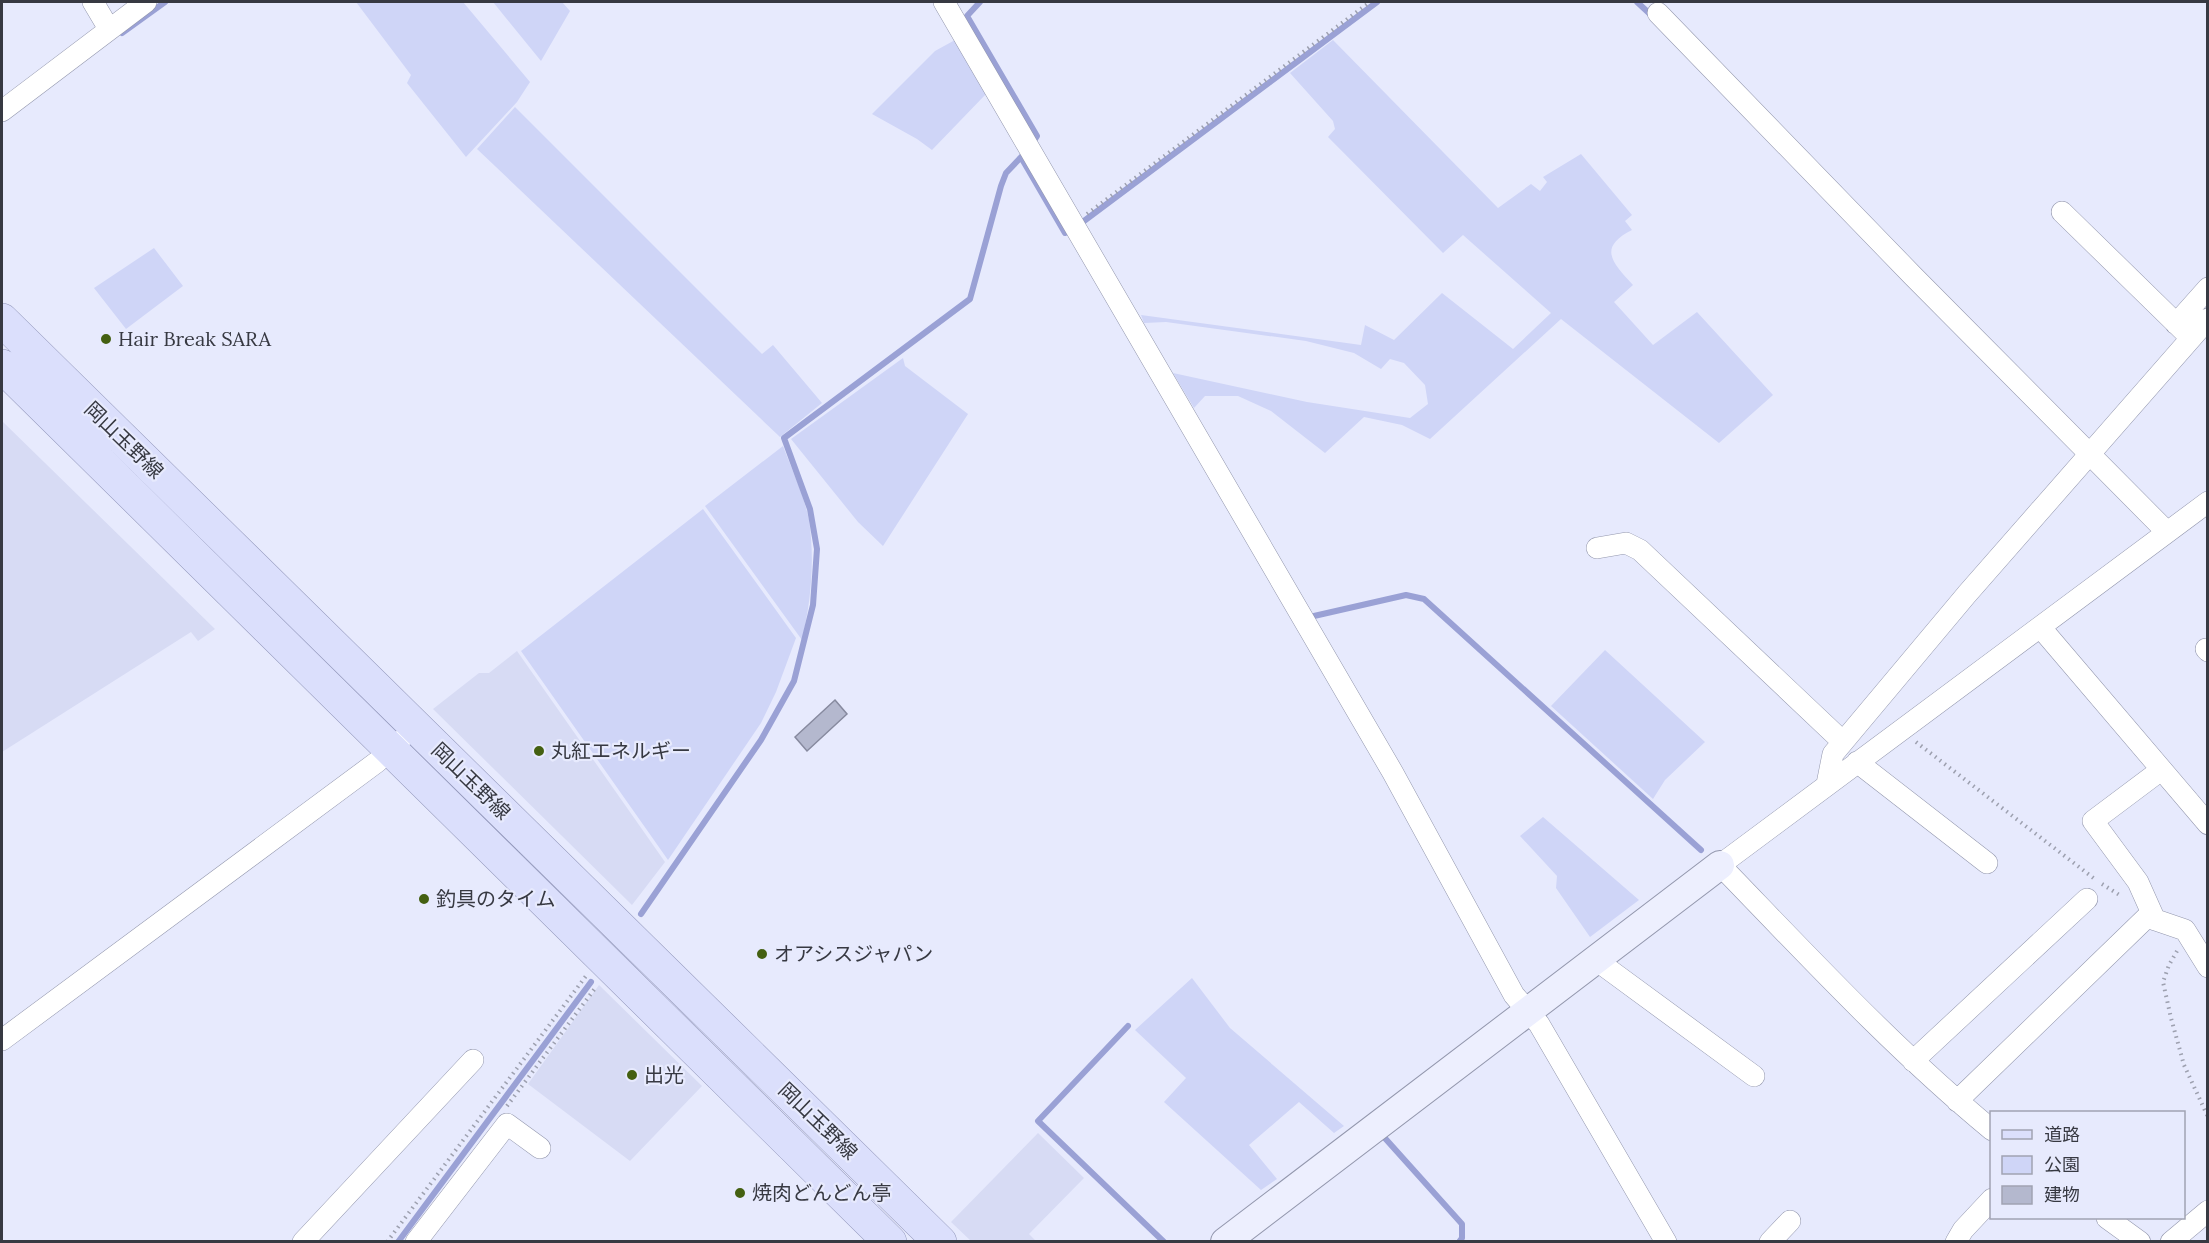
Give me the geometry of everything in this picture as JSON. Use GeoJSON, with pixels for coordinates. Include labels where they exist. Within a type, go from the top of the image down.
{"type":"FeatureCollection","features":[{"type":"Feature","properties":{"kind":"main road","name":"岡山玉野線"},"geometry":{"type":"LineString","coordinates":[[2,320],[940,1242]]}},
{"type":"Feature","properties":{"kind":"main road","name":"岡山玉野線"},"geometry":{"type":"LineString","coordinates":[[2,366],[890,1242]]}},
{"type":"Feature","properties":{"kind":"street"},"geometry":{"type":"LineString","coordinates":[[93,2],[109,29]]}},
{"type":"Feature","properties":{"kind":"street"},"geometry":{"type":"LineString","coordinates":[[2,111],[146,2]]}},
{"type":"Feature","properties":{"kind":"street"},"geometry":{"type":"LineString","coordinates":[[944,2],[1393,773],[1514,995],[1539,1024],[1666,1242]]}},
{"type":"Feature","properties":{"kind":"street"},"geometry":{"type":"LineString","coordinates":[[1658,13],[1913,276],[2168,532]]}},
{"type":"Feature","properties":{"kind":"street"},"geometry":{"type":"LineString","coordinates":[[2062,212],[2184,331]]}},
{"type":"Feature","properties":{"kind":"street"},"geometry":{"type":"LineString","coordinates":[[1827,784],[1833,754],[1931,636],[2090,454],[2184,331],[2208,288]]}},
{"type":"Feature","properties":{"kind":"street"},"geometry":{"type":"LineString","coordinates":[[2184,331],[2208,319]]}},
{"type":"Feature","properties":{"kind":"street"},"geometry":{"type":"LineString","coordinates":[[1225,1242],[1900,729],[2041,628],[2208,502]]}},
{"type":"Feature","properties":{"kind":"street"},"geometry":{"type":"LineString","coordinates":[[1597,548],[1626,543],[1640,550],[1843,742]]}},
{"type":"Feature","properties":{"kind":"street"},"geometry":{"type":"LineString","coordinates":[[2041,628],[2208,824]]}},
{"type":"Feature","properties":{"kind":"street"},"geometry":{"type":"LineString","coordinates":[[2,1040],[391,750],[417,728]]}},
{"type":"Feature","properties":{"kind":"street"},"geometry":{"type":"LineString","coordinates":[[1857,762],[1987,863]]}},
{"type":"Feature","properties":{"kind":"street"},"geometry":{"type":"LineString","coordinates":[[2151,919],[2138,882],[2093,821],[2161,770]]}},
{"type":"Feature","properties":{"kind":"street"},"geometry":{"type":"LineString","coordinates":[[1720,865],[1879,1029],[1990,1128]]}},
{"type":"Feature","properties":{"kind":"street"},"geometry":{"type":"LineString","coordinates":[[1913,1061],[2087,899]]}},
{"type":"Feature","properties":{"kind":"street"},"geometry":{"type":"LineString","coordinates":[[2151,919],[2185,930],[2208,967]]}},
{"type":"Feature","properties":{"kind":"street"},"geometry":{"type":"LineString","coordinates":[[1957,1101],[2151,919]]}},
{"type":"Feature","properties":{"kind":"street"},"geometry":{"type":"LineString","coordinates":[[1596,960],[1754,1076]]}},
{"type":"Feature","properties":{"kind":"street"},"geometry":{"type":"LineString","coordinates":[[303,1242],[473,1060]]}},
{"type":"Feature","properties":{"kind":"street"},"geometry":{"type":"LineString","coordinates":[[416,1242],[507,1124],[540,1148]]}},
{"type":"Feature","properties":{"kind":"street"},"geometry":{"type":"LineString","coordinates":[[1956,1242],[1963,1230],[1990,1201]]}},
{"type":"Feature","properties":{"kind":"street"},"geometry":{"type":"LineString","coordinates":[[2171,1242],[2208,1212]]}},
{"type":"Feature","properties":{"kind":"street"},"geometry":{"type":"LineString","coordinates":[[2108,1219],[2140,1242]]}},
{"type":"Feature","properties":{"kind":"street"},"geometry":{"type":"LineString","coordinates":[[1770,1242],[1791,1221]]}},
{"type":"Feature","properties":{"kind":"path"},"geometry":{"type":"LineString","coordinates":[[1073,225],[1370,2]]}},
{"type":"Feature","properties":{"kind":"path"},"geometry":{"type":"LineString","coordinates":[[1900,729],[2110,890],[2145,907],[2151,919]]}},
{"type":"Feature","properties":{"kind":"path"},"geometry":{"type":"LineString","coordinates":[[2190,938],[2179,948],[2169,965],[2163,982],[2184,1065],[2208,1117]]}},
{"type":"Feature","properties":{"kind":"path"},"geometry":{"type":"LineString","coordinates":[[387,1242],[590,971]]}},
{"type":"Feature","properties":{"kind":"path"},"geometry":{"type":"LineString","coordinates":[[502,1113],[600,982]]}},
{"type":"Feature","properties":{"kind":"shaded area"},"geometry":{"type":"Polygon","coordinates":[[[2,421],[215,629],[198,641],[191,632],[2,752],[2,421]]]}},
{"type":"Feature","properties":{"kind":"shaded area"},"geometry":{"type":"Polygon","coordinates":[[[517,651],[665,862],[632,905],[433,709],[479,673],[489,673],[517,651]]]}},
{"type":"Feature","properties":{"kind":"shaded area"},"geometry":{"type":"Polygon","coordinates":[[[599,985],[702,1086],[630,1161],[528,1084],[599,985]]]}},
{"type":"Feature","properties":{"kind":"shaded area"},"geometry":{"type":"Polygon","coordinates":[[[1038,1133],[1084,1178],[1029,1234],[1036,1241],[971,1241],[951,1222],[1038,1133]]]}},
{"type":"Feature","properties":{"kind":"green space"},"geometry":{"type":"Polygon","coordinates":[[[356,2],[463,2],[530,82],[517,102],[466,157],[407,83],[411,75],[356,2]]]}},
{"type":"Feature","properties":{"kind":"green space"},"geometry":{"type":"Polygon","coordinates":[[[493,2],[562,2],[570,11],[541,61],[493,2]]]}},
{"type":"Feature","properties":{"kind":"green space"},"geometry":{"type":"Polygon","coordinates":[[[955,40],[986,94],[932,150],[872,114],[935,51],[955,40]]]}},
{"type":"Feature","properties":{"kind":"green space"},"geometry":{"type":"Polygon","coordinates":[[[1333,40],[1498,208],[1531,184],[1540,191],[1547,182],[1543,177],[1581,154],[1632,215],[1625,221],[1632,230],[1614,243],[1611,250],[1615,263],[1633,285],[1614,302],[1653,345],[1697,312],[1773,395],[1719,443],[1561,319],[1430,439],[1402,425],[1364,417],[1325,453],[1271,411],[1238,396],[1205,396],[1194,408],[1173,373],[1307,402],[1410,418],[1428,404],[1425,385],[1404,363],[1390,359],[1381,369],[1354,353],[1306,341],[1166,322],[1144,323],[1141,315],[1361,345],[1365,325],[1394,340],[1442,293],[1513,349],[1551,313],[1463,235],[1443,253],[1328,137],[1335,129],[1333,121],[1290,73],[1333,40]]]}},
{"type":"Feature","properties":{"kind":"green space"},"geometry":{"type":"Polygon","coordinates":[[[515,107],[762,354],[773,345],[822,403],[780,437],[477,149],[515,107]]]}},
{"type":"Feature","properties":{"kind":"green space"},"geometry":{"type":"Polygon","coordinates":[[[154,248],[183,286],[126,329],[94,288],[154,248]]]}},
{"type":"Feature","properties":{"kind":"green space"},"geometry":{"type":"Polygon","coordinates":[[[903,358],[905,366],[968,414],[883,546],[858,522],[791,439],[903,358]]]}},
{"type":"Feature","properties":{"kind":"green space"},"geometry":{"type":"Polygon","coordinates":[[[783,446],[804,501],[811,535],[811,581],[802,640],[705,506],[783,446]]]}},
{"type":"Feature","properties":{"kind":"green space"},"geometry":{"type":"Polygon","coordinates":[[[703,509],[796,638],[776,692],[761,723],[668,860],[521,651],[703,509]]]}},
{"type":"Feature","properties":{"kind":"green space"},"geometry":{"type":"Polygon","coordinates":[[[1605,650],[1705,742],[1665,780],[1653,799],[1551,706],[1605,650]]]}},
{"type":"Feature","properties":{"kind":"green space"},"geometry":{"type":"Polygon","coordinates":[[[1543,817],[1639,900],[1590,937],[1556,888],[1557,876],[1520,836],[1543,817]]]}},
{"type":"Feature","properties":{"kind":"green space"},"geometry":{"type":"Polygon","coordinates":[[[1192,978],[1230,1028],[1344,1126],[1334,1133],[1299,1102],[1249,1145],[1277,1179],[1261,1190],[1164,1102],[1186,1078],[1135,1030],[1192,978]]]}},
{"type":"Feature","properties":{"kind":"building"},"geometry":{"type":"Polygon","coordinates":[[[835,700],[847,714],[807,751],[795,737],[835,700]]]}},
{"type":"Feature","properties":{"kind":"waterway"},"geometry":{"type":"LineString","coordinates":[[122,33],[165,2]]}},
{"type":"Feature","properties":{"kind":"waterway"},"geometry":{"type":"LineString","coordinates":[[980,2],[967,16],[1037,136],[1031,145]]}},
{"type":"Feature","properties":{"kind":"waterway"},"geometry":{"type":"LineString","coordinates":[[1084,221],[1377,2]]}},
{"type":"Feature","properties":{"kind":"waterway"},"geometry":{"type":"LineString","coordinates":[[1637,2],[1650,14],[1652,12]]}},
{"type":"Feature","properties":{"kind":"waterway"},"geometry":{"type":"LineString","coordinates":[[641,914],[761,740],[794,681],[813,605],[817,549],[810,509],[784,438],[970,299],[1001,186],[1006,173],[1025,153]]}},
{"type":"Feature","properties":{"kind":"waterway"},"geometry":{"type":"LineString","coordinates":[[1022,159],[1065,233],[1067,232]]}},
{"type":"Feature","properties":{"kind":"waterway"},"geometry":{"type":"LineString","coordinates":[[1314,616],[1406,595],[1424,599],[1701,850]]}},
{"type":"Feature","properties":{"kind":"waterway"},"geometry":{"type":"LineString","coordinates":[[398,1242],[591,982]]}},
{"type":"Feature","properties":{"kind":"waterway"},"geometry":{"type":"LineString","coordinates":[[1128,1026],[1038,1121],[1164,1242]]}},
{"type":"Feature","properties":{"kind":"waterway"},"geometry":{"type":"LineString","coordinates":[[1383,1136],[1462,1224],[1462,1238],[1459,1242]]}},
{"type":"Feature","properties":{"kind":"place","name":"Hair Break SARA"},"geometry":{"type":"Point","coordinates":[106,339]}},
{"type":"Feature","properties":{"kind":"place","name":"丸紅エネルギー"},"geometry":{"type":"Point","coordinates":[539,751]}},
{"type":"Feature","properties":{"kind":"place","name":"釣具のタイム"},"geometry":{"type":"Point","coordinates":[424,899]}},
{"type":"Feature","properties":{"kind":"place","name":"オアシスジャパン"},"geometry":{"type":"Point","coordinates":[762,954]}},
{"type":"Feature","properties":{"kind":"place","name":"出光"},"geometry":{"type":"Point","coordinates":[632,1075]}},
{"type":"Feature","properties":{"kind":"place","name":"焼肉どんどん亭"},"geometry":{"type":"Point","coordinates":[740,1193]}}]}
